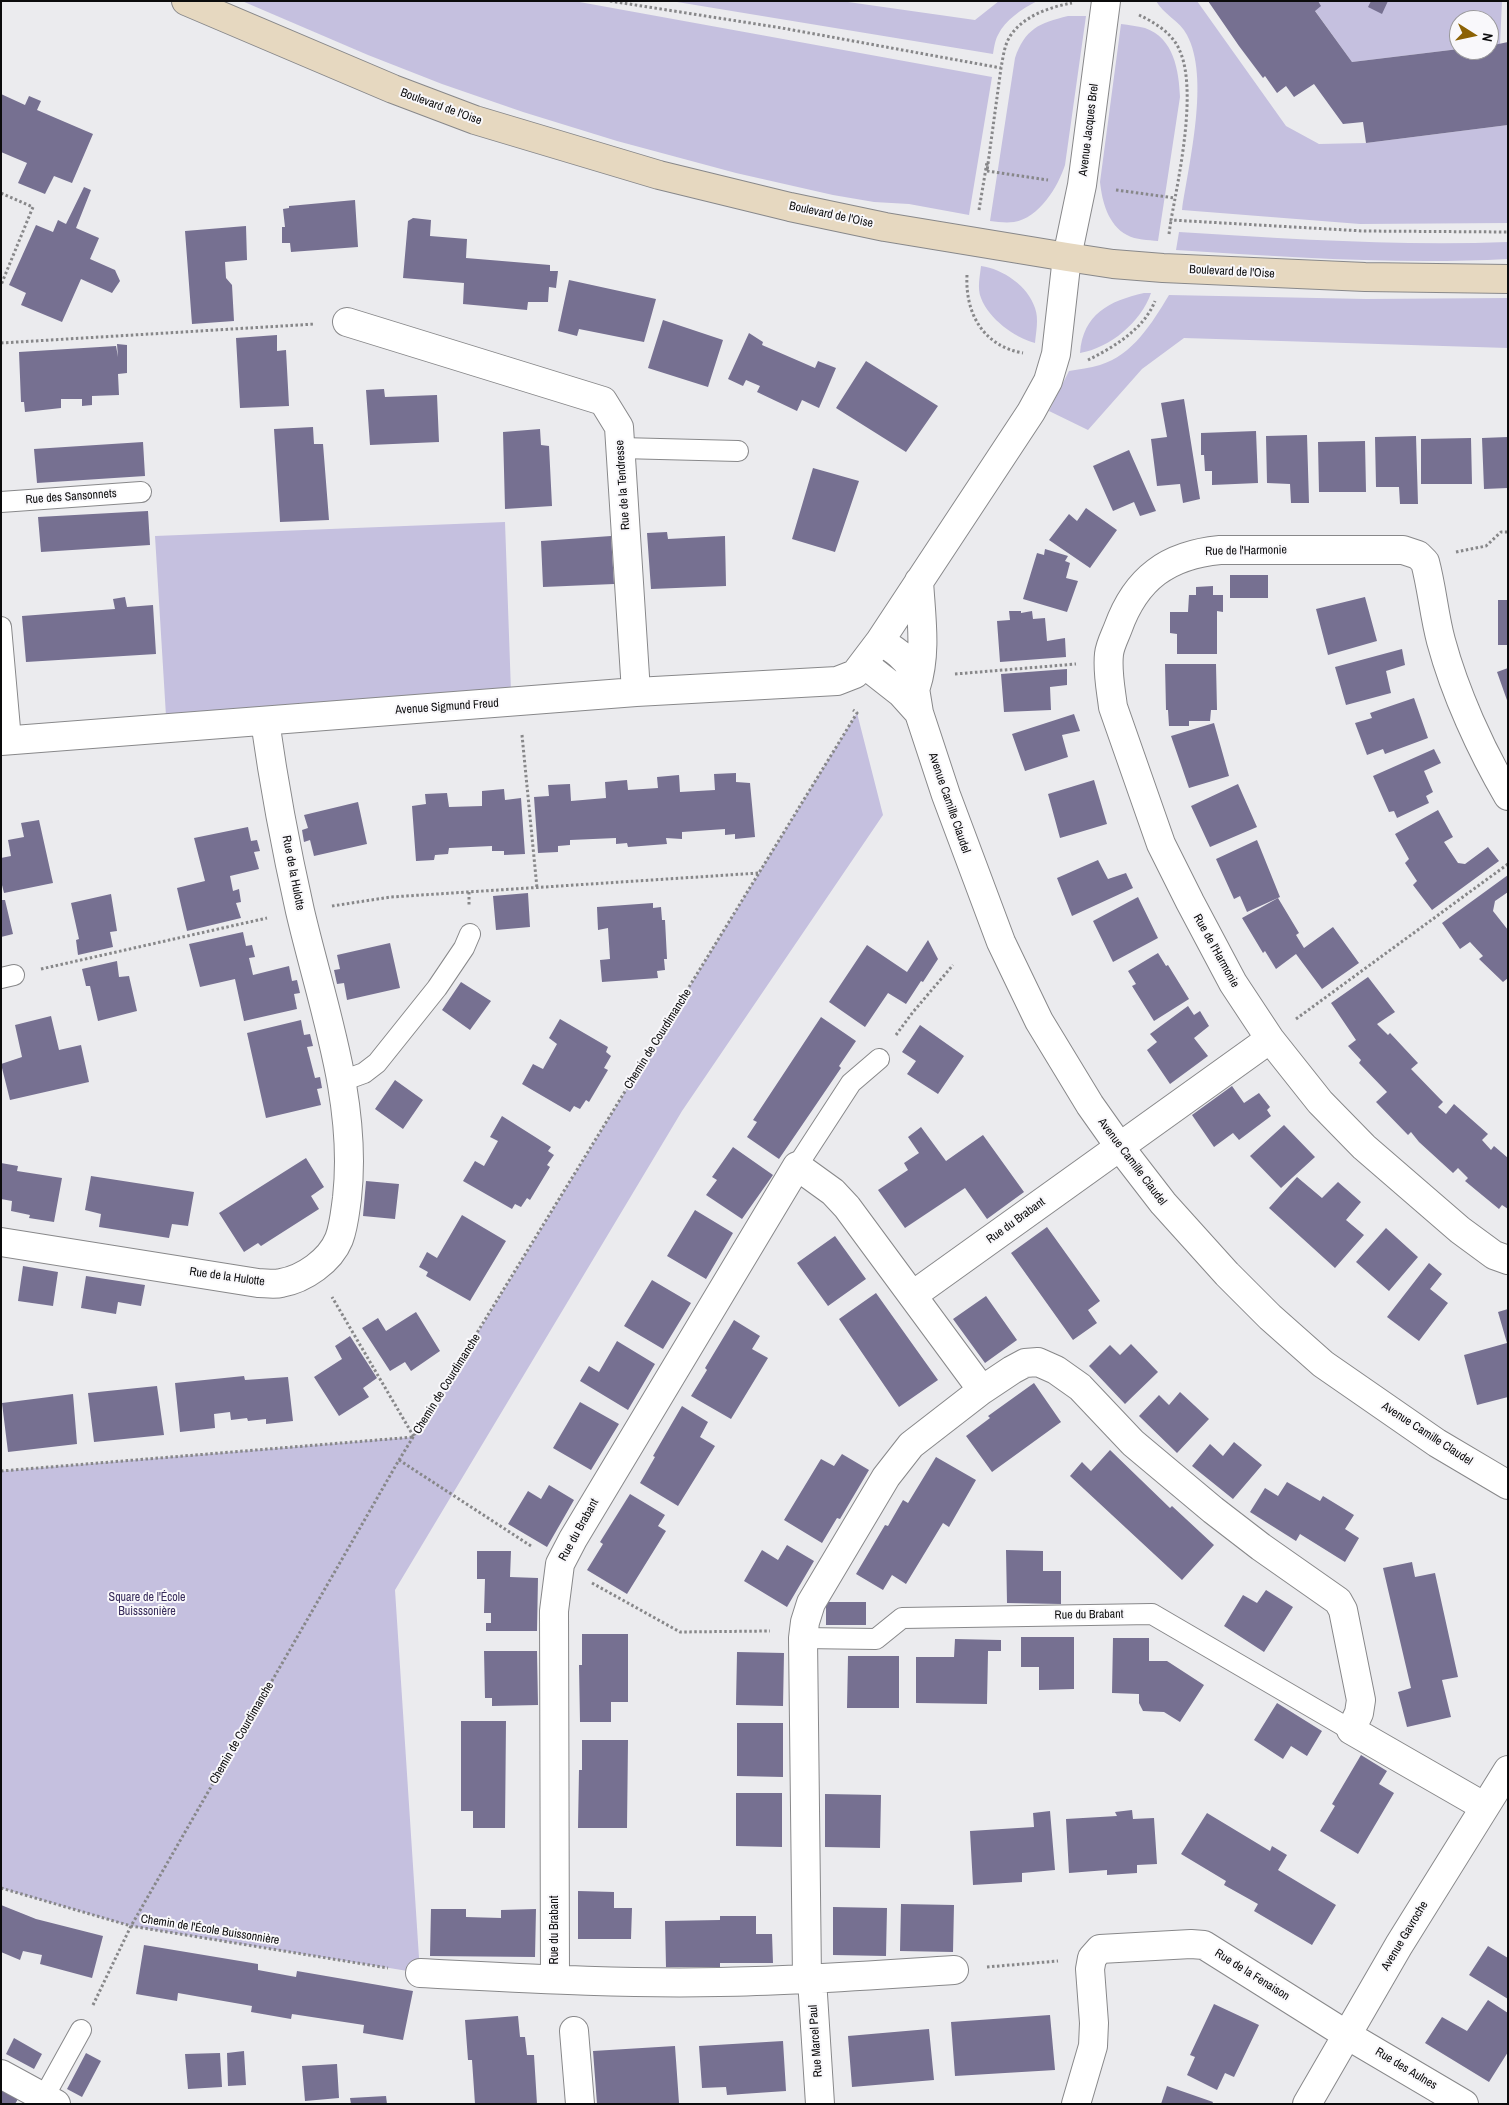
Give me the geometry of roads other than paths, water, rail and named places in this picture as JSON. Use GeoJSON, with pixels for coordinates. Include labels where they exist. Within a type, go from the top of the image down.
{"type":"FeatureCollection","features":[{"type":"Feature","properties":{"kind":"main road","name":"Boulevard de l'Oise"},"geometry":{"type":"LineString","coordinates":[[186,1],[374,81],[456,113],[631,166],[790,207],[885,227],[1067,257],[1155,268],[1266,274],[1508,279]]}},
{"type":"Feature","properties":{"kind":"street","name":"Avenue Jacques Brel"},"geometry":{"type":"LineString","coordinates":[[1067,257],[1082,185],[1106,1]]}},
{"type":"Feature","properties":{"kind":"street"},"geometry":{"type":"LineString","coordinates":[[919,581],[923,652],[917,701],[901,693],[874,650],[919,581],[1031,412],[1048,380],[1056,354],[1067,257]]}},
{"type":"Feature","properties":{"kind":"street","name":"Rue de la Tendresse"},"geometry":{"type":"LineString","coordinates":[[347,322],[603,401],[619,427],[636,692]]}},
{"type":"Feature","properties":{"kind":"street","name":"Rue de l'Harmonie"},"geometry":{"type":"LineString","coordinates":[[1508,796],[1485,754],[1466,712],[1441,642],[1426,567],[1418,555],[1403,550],[1230,550],[1198,552],[1180,557],[1159,570],[1137,591],[1123,614],[1109,651],[1108,662],[1113,707],[1162,844],[1233,983],[1270,1039],[1320,1102],[1364,1148],[1460,1230],[1494,1255],[1508,1260]]}},
{"type":"Feature","properties":{"kind":"street","name":"Avenue Sigmund Freud"},"geometry":{"type":"LineString","coordinates":[[6,740],[636,692],[837,681],[855,674],[874,650]]}},
{"type":"Feature","properties":{"kind":"street","name":"Avenue Camille Claudel"},"geometry":{"type":"LineString","coordinates":[[917,701],[946,795],[1001,942],[1039,1021],[1090,1106],[1119,1146],[1163,1203],[1227,1274],[1270,1317],[1323,1364],[1437,1443],[1508,1485]]}},
{"type":"Feature","properties":{"kind":"street","name":"Rue de la Hulotte"},"geometry":{"type":"LineString","coordinates":[[1,1242],[258,1283],[279,1284],[296,1279],[315,1267],[328,1256],[338,1240],[344,1219],[349,1176],[348,1130],[342,1081],[300,910],[270,760],[265,721]]}},
{"type":"Feature","properties":{"kind":"street"},"geometry":{"type":"LineString","coordinates":[[1119,1146],[1270,1039]]}},
{"type":"Feature","properties":{"kind":"street","name":"Rue du Brabant"},"geometry":{"type":"LineString","coordinates":[[912,1294],[1119,1146]]}},
{"type":"Feature","properties":{"kind":"street"},"geometry":{"type":"LineString","coordinates":[[797,1166],[833,1192],[848,1207],[982,1390]]}},
{"type":"Feature","properties":{"kind":"street","name":"Rue du Brabant"},"geometry":{"type":"LineString","coordinates":[[555,1979],[554,1611],[560,1564],[578,1530],[797,1166]]}},
{"type":"Feature","properties":{"kind":"street"},"geometry":{"type":"LineString","coordinates":[[809,1979],[803,1638],[805,1622],[812,1603],[886,1477],[911,1445],[982,1390],[1025,1363],[1038,1362],[1056,1370],[1080,1388],[1133,1443],[1213,1510],[1261,1547],[1338,1601],[1343,1610],[1361,1700],[1359,1712],[1351,1730]]}},
{"type":"Feature","properties":{"kind":"street","name":"Rue du Brabant"},"geometry":{"type":"LineString","coordinates":[[1351,1730],[1485,1807]]}},
{"type":"Feature","properties":{"kind":"street","name":"Avenue Gavroche"},"geometry":{"type":"LineString","coordinates":[[1307,2104],[1399,1945],[1508,1770]]}},
{"type":"Feature","properties":{"kind":"street","name":"Rue de la Fenaison"},"geometry":{"type":"LineString","coordinates":[[1076,2104],[1093,2046],[1094,2023],[1090,1969],[1092,1958],[1100,1949],[1204,1945],[1347,2034]]}},
{"type":"Feature","properties":{"kind":"street","name":"Rue du Brabant"},"geometry":{"type":"LineString","coordinates":[[420,1973],[555,1979],[719,1982],[809,1979],[954,1970]]}},
{"type":"Feature","properties":{"kind":"street","name":"Rue Marcel Paul"},"geometry":{"type":"LineString","coordinates":[[809,1979],[820,2104]]}},
{"type":"Feature","properties":{"kind":"street"},"geometry":{"type":"LineString","coordinates":[[574,2031],[580,2104]]}},
{"type":"Feature","properties":{"kind":"street","name":"Rue des Aulnes"},"geometry":{"type":"LineString","coordinates":[[1347,2034],[1464,2104]]}},
{"type":"Feature","properties":{"kind":"street"},"geometry":{"type":"LineString","coordinates":[[1,2074],[47,2102]]}},
{"type":"Feature","properties":{"kind":"lane"},"geometry":{"type":"LineString","coordinates":[[621,448],[738,451]]}},
{"type":"Feature","properties":{"kind":"lane","name":"Rue des Sansonnets"},"geometry":{"type":"LineString","coordinates":[[1,502],[141,492]]}},
{"type":"Feature","properties":{"kind":"lane"},"geometry":{"type":"LineString","coordinates":[[1,627],[6,740]]}},
{"type":"Feature","properties":{"kind":"lane"},"geometry":{"type":"LineString","coordinates":[[342,1081],[364,1073],[377,1063],[437,988],[464,948],[470,934]]}},
{"type":"Feature","properties":{"kind":"lane","name":"Rue du Brabant"},"geometry":{"type":"LineString","coordinates":[[797,1166],[852,1083],[879,1059]]}},
{"type":"Feature","properties":{"kind":"lane","name":"Rue du Brabant"},"geometry":{"type":"LineString","coordinates":[[803,1638],[876,1639],[902,1618],[1152,1614],[1351,1730]]}},
{"type":"Feature","properties":{"kind":"lane"},"geometry":{"type":"LineString","coordinates":[[47,2102],[81,2030]]}},
{"type":"Feature","properties":{"kind":"park label","name":"Square de l'École Buisssonière"},"geometry":{"type":"Point","coordinates":[147,1605]}}]}
